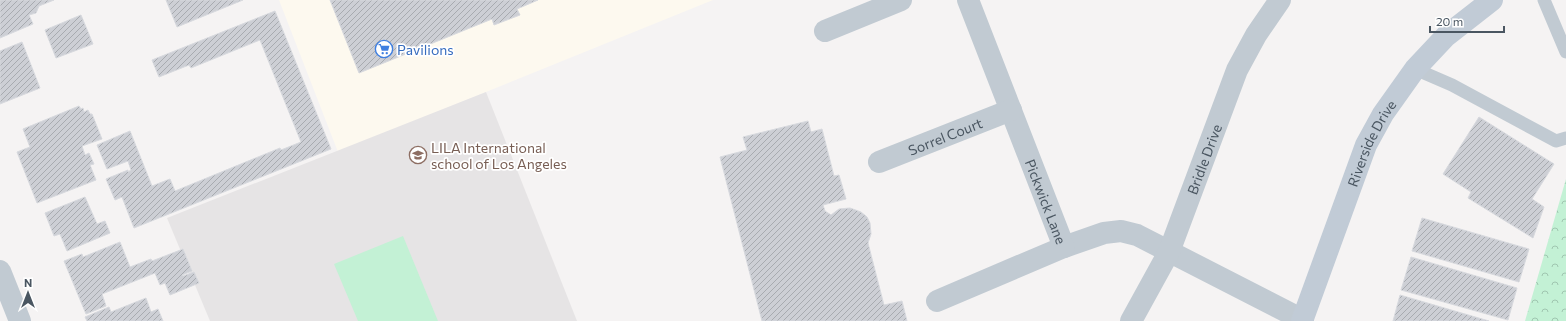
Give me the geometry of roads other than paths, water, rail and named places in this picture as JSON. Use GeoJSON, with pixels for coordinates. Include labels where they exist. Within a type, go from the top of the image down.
{"type":"FeatureCollection","features":[{"type":"Feature","properties":{"kind":"main road","name":"Riverside Drive"},"geometry":{"type":"LineString","coordinates":[[1302,320],[1366,145],[1383,114],[1415,69],[1446,36],[1492,0]]}},
{"type":"Feature","properties":{"kind":"street"},"geometry":{"type":"LineString","coordinates":[[825,31],[901,0]]}},
{"type":"Feature","properties":{"kind":"street","name":"Pickwick Lane"},"geometry":{"type":"LineString","coordinates":[[968,0],[1064,247],[1104,233],[1121,231],[1137,235],[1302,320]]}},
{"type":"Feature","properties":{"kind":"street","name":"Bridle Drive"},"geometry":{"type":"LineString","coordinates":[[1131,321],[1169,252],[1237,70],[1256,35],[1280,0]]}},
{"type":"Feature","properties":{"kind":"street","name":"Sorrel Court"},"geometry":{"type":"LineString","coordinates":[[879,162],[1011,110]]}},
{"type":"Feature","properties":{"kind":"street"},"geometry":{"type":"LineString","coordinates":[[937,301],[1064,247]]}},
{"type":"Feature","properties":{"kind":"street"},"geometry":{"type":"LineString","coordinates":[[0,271],[20,321]]}},
{"type":"Feature","properties":{"kind":"lane"},"geometry":{"type":"LineString","coordinates":[[1544,0],[1566,52]]}},
{"type":"Feature","properties":{"kind":"lane"},"geometry":{"type":"LineString","coordinates":[[1415,69],[1452,85],[1556,142],[1566,138]]}},
{"type":"Feature","properties":{"kind":"place","name":"Pavilions"},"geometry":{"type":"Point","coordinates":[384,49]}},
{"type":"Feature","properties":{"kind":"place","name":"LILA International school of Los Angeles"},"geometry":{"type":"Point","coordinates":[418,155]}}]}
